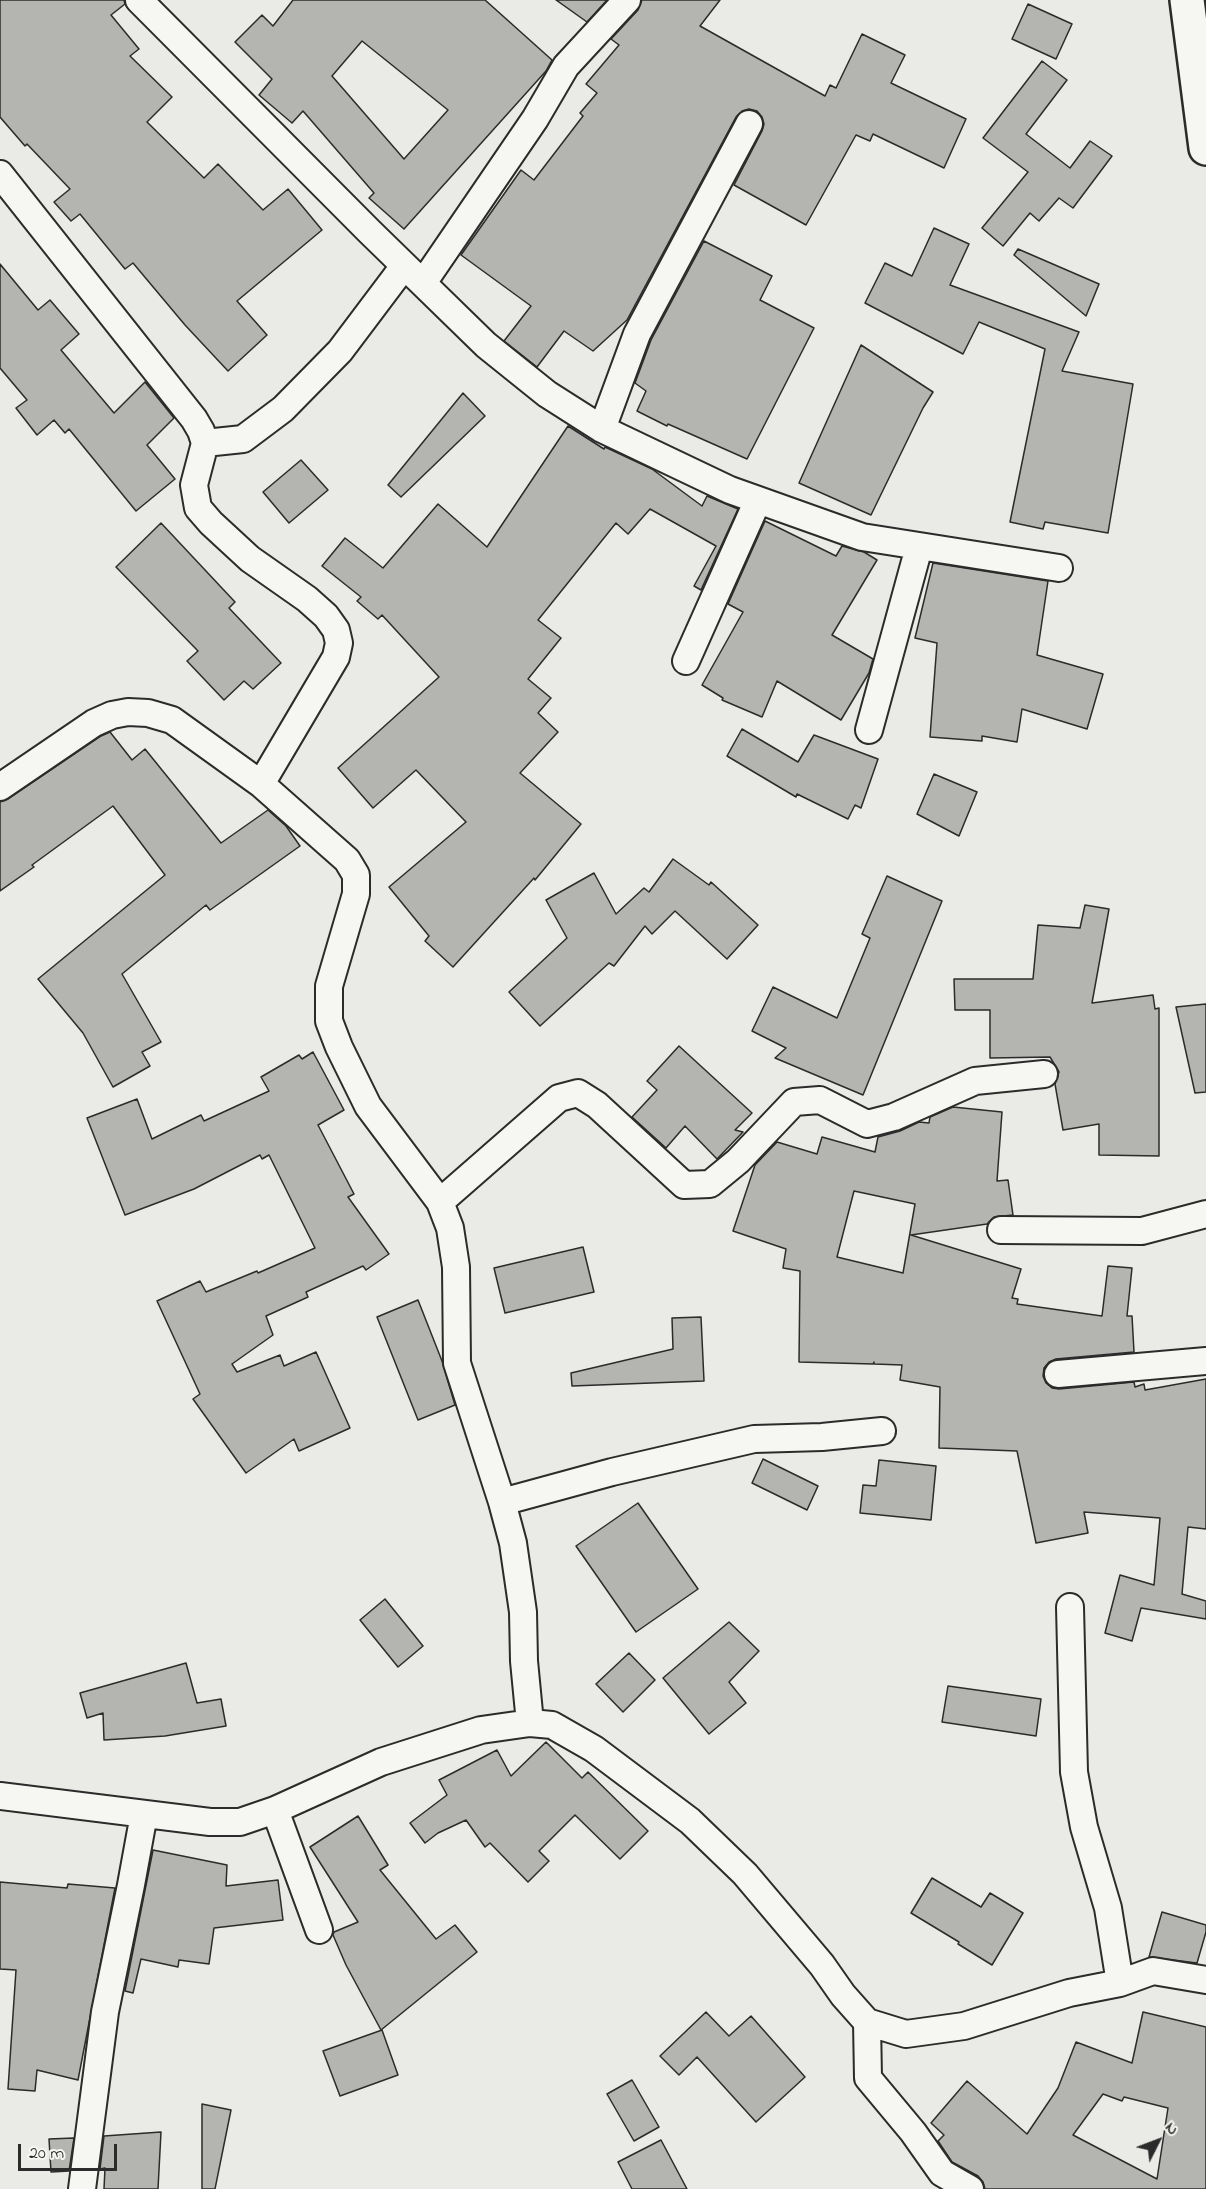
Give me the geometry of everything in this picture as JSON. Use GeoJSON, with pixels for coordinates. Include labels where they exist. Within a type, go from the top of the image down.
{"type":"FeatureCollection","features":[{"type":"Feature","properties":{"kind":"street"},"geometry":{"type":"LineString","coordinates":[[140,0],[404,266],[494,352],[547,394],[602,429],[730,490],[862,537],[1059,568]]}},
{"type":"Feature","properties":{"kind":"street"},"geometry":{"type":"LineString","coordinates":[[423,284],[535,119],[566,66],[627,0]]}},
{"type":"Feature","properties":{"kind":"street"},"geometry":{"type":"LineString","coordinates":[[1187,0],[1206,148]]}},
{"type":"Feature","properties":{"kind":"street"},"geometry":{"type":"LineString","coordinates":[[602,429],[637,334],[749,124]]}},
{"type":"Feature","properties":{"kind":"street"},"geometry":{"type":"LineString","coordinates":[[0,174],[194,419],[205,443],[194,485],[198,508],[211,523],[250,558],[307,599],[326,616],[336,630],[339,643],[336,657],[261,784]]}},
{"type":"Feature","properties":{"kind":"street"},"geometry":{"type":"LineString","coordinates":[[205,443],[243,439],[283,409],[340,351],[404,266]]}},
{"type":"Feature","properties":{"kind":"street"},"geometry":{"type":"LineString","coordinates":[[686,661],[758,500]]}},
{"type":"Feature","properties":{"kind":"street"},"geometry":{"type":"LineString","coordinates":[[869,730],[919,547]]}},
{"type":"Feature","properties":{"kind":"street"},"geometry":{"type":"LineString","coordinates":[[0,787],[94,723],[112,715],[148,712],[172,720],[261,784],[347,860],[356,875],[356,894],[329,986],[329,1021],[368,1106],[440,1202],[450,1228],[456,1267],[457,1363],[513,1543],[522,1612],[530,1723]]}},
{"type":"Feature","properties":{"kind":"street"},"geometry":{"type":"LineString","coordinates":[[440,1202],[559,1098],[578,1093],[597,1106],[684,1185],[710,1184],[738,1161],[794,1102],[820,1100],[867,1124],[894,1117],[975,1081],[1044,1074]]}},
{"type":"Feature","properties":{"kind":"street"},"geometry":{"type":"LineString","coordinates":[[1001,1230],[1142,1232],[1206,1214]]}},
{"type":"Feature","properties":{"kind":"street"},"geometry":{"type":"LineString","coordinates":[[1059,1374],[1206,1361]]}},
{"type":"Feature","properties":{"kind":"street"},"geometry":{"type":"LineString","coordinates":[[502,1502],[612,1472],[753,1439],[822,1437],[882,1431]]}},
{"type":"Feature","properties":{"kind":"street"},"geometry":{"type":"LineString","coordinates":[[1070,1607],[1074,1772],[1084,1827],[1108,1908],[1120,1983]]}},
{"type":"Feature","properties":{"kind":"street"},"geometry":{"type":"LineString","coordinates":[[0,1796],[210,1822],[240,1822],[381,1762],[481,1730],[530,1723],[552,1725],[594,1749],[690,1821],[745,1874],[867,2022],[906,2034],[964,2026],[1069,1993],[1120,1983],[1153,1971],[1206,1980]]}},
{"type":"Feature","properties":{"kind":"street"},"geometry":{"type":"LineString","coordinates":[[275,1809],[319,1930]]}},
{"type":"Feature","properties":{"kind":"street"},"geometry":{"type":"LineString","coordinates":[[82,2189],[105,2012],[144,1814]]}},
{"type":"Feature","properties":{"kind":"street"},"geometry":{"type":"LineString","coordinates":[[867,2022],[868,2079],[913,2132],[942,2173],[970,2189]]}},
{"type":"Feature","properties":{"kind":"building"},"geometry":{"type":"Polygon","coordinates":[[[0,0],[124,0],[125,4],[111,15],[139,49],[130,56],[172,97],[147,122],[204,178],[218,164],[263,210],[288,189],[322,230],[237,301],[267,335],[228,371],[185,325],[133,263],[125,269],[80,214],[71,221],[54,202],[70,189],[27,144],[25,146],[0,117],[0,0]]]}},
{"type":"Feature","properties":{"kind":"building"},"geometry":{"type":"Polygon","coordinates":[[[293,0],[485,0],[552,60],[546,71],[404,229],[369,198],[374,193],[303,111],[292,123],[259,95],[272,79],[235,42],[262,15],[273,26],[293,0]],[[362,41],[332,76],[404,159],[448,110],[362,41]]]}},
{"type":"Feature","properties":{"kind":"building"},"geometry":{"type":"Polygon","coordinates":[[[556,0],[607,0],[587,22],[556,0]]]}},
{"type":"Feature","properties":{"kind":"building"},"geometry":{"type":"Polygon","coordinates":[[[642,0],[720,0],[700,26],[825,96],[830,85],[836,88],[862,34],[905,55],[891,83],[966,119],[944,168],[873,134],[870,141],[856,135],[806,225],[734,185],[764,124],[757,111],[749,109],[742,111],[736,117],[627,320],[593,351],[564,331],[537,367],[504,341],[531,306],[461,255],[521,170],[534,180],[583,116],[580,113],[597,93],[586,84],[619,45],[611,39],[638,10],[642,0]]]}},
{"type":"Feature","properties":{"kind":"building"},"geometry":{"type":"Polygon","coordinates":[[[1028,4],[1072,24],[1056,59],[1012,39],[1028,4]]]}},
{"type":"Feature","properties":{"kind":"building"},"geometry":{"type":"Polygon","coordinates":[[[1042,61],[1067,80],[1026,134],[1070,168],[1090,141],[1112,156],[1073,208],[1059,198],[1039,221],[1030,213],[1003,246],[982,228],[1028,172],[983,138],[1042,61]]]}},
{"type":"Feature","properties":{"kind":"building"},"geometry":{"type":"Polygon","coordinates":[[[934,228],[969,244],[950,285],[1079,332],[1062,371],[1133,384],[1108,533],[1045,522],[1043,529],[1010,522],[1045,349],[979,322],[963,354],[865,303],[885,263],[912,276],[934,228]]]}},
{"type":"Feature","properties":{"kind":"building"},"geometry":{"type":"Polygon","coordinates":[[[704,241],[772,276],[760,300],[814,328],[747,459],[637,411],[646,391],[635,383],[651,340],[704,241]]]}},
{"type":"Feature","properties":{"kind":"building"},"geometry":{"type":"Polygon","coordinates":[[[1018,249],[1099,284],[1086,316],[1014,255],[1018,249]]]}},
{"type":"Feature","properties":{"kind":"building"},"geometry":{"type":"Polygon","coordinates":[[[0,264],[38,310],[50,300],[79,334],[61,350],[114,413],[145,382],[174,418],[147,445],[175,479],[136,511],[69,429],[65,433],[54,420],[37,435],[16,408],[27,400],[0,368],[0,264]]]}},
{"type":"Feature","properties":{"kind":"building"},"geometry":{"type":"Polygon","coordinates":[[[861,345],[933,392],[871,515],[799,483],[861,345]]]}},
{"type":"Feature","properties":{"kind":"building"},"geometry":{"type":"Polygon","coordinates":[[[463,393],[485,416],[401,497],[388,485],[463,393]]]}},
{"type":"Feature","properties":{"kind":"building"},"geometry":{"type":"Polygon","coordinates":[[[568,426],[604,449],[605,447],[652,469],[702,506],[707,496],[738,509],[701,590],[694,586],[716,546],[650,509],[628,534],[616,523],[538,620],[561,638],[528,679],[551,698],[538,713],[558,732],[520,773],[581,824],[535,880],[534,878],[453,967],[425,941],[429,936],[389,887],[466,822],[416,770],[373,808],[338,768],[439,677],[382,615],[378,619],[357,601],[361,597],[322,566],[345,538],[383,568],[438,504],[487,547],[568,426]]]}},
{"type":"Feature","properties":{"kind":"building"},"geometry":{"type":"Polygon","coordinates":[[[301,460],[328,490],[289,523],[263,492],[301,460]]]}},
{"type":"Feature","properties":{"kind":"building"},"geometry":{"type":"Polygon","coordinates":[[[765,521],[836,556],[842,546],[864,552],[877,560],[832,635],[873,659],[869,673],[841,720],[777,681],[762,717],[722,700],[723,698],[702,685],[743,612],[728,604],[765,521]]]}},
{"type":"Feature","properties":{"kind":"building"},"geometry":{"type":"Polygon","coordinates":[[[161,523],[235,602],[229,608],[281,663],[253,689],[244,681],[224,700],[187,661],[198,651],[116,567],[161,523]]]}},
{"type":"Feature","properties":{"kind":"building"},"geometry":{"type":"Polygon","coordinates":[[[933,563],[1048,581],[1037,655],[1103,674],[1087,729],[1022,709],[1017,742],[982,736],[982,741],[930,737],[937,643],[915,638],[933,563]]]}},
{"type":"Feature","properties":{"kind":"building"},"geometry":{"type":"Polygon","coordinates":[[[742,729],[798,762],[814,735],[878,759],[861,808],[855,805],[848,819],[797,794],[796,797],[727,756],[742,729]]]}},
{"type":"Feature","properties":{"kind":"building"},"geometry":{"type":"Polygon","coordinates":[[[110,732],[132,760],[145,749],[221,843],[268,810],[286,826],[300,846],[210,910],[206,905],[122,974],[161,1042],[142,1052],[150,1066],[113,1087],[83,1033],[38,979],[165,875],[113,806],[0,891],[0,802],[110,732]]]}},
{"type":"Feature","properties":{"kind":"building"},"geometry":{"type":"Polygon","coordinates":[[[934,774],[977,792],[959,836],[917,814],[934,774]]]}},
{"type":"Feature","properties":{"kind":"building"},"geometry":{"type":"Polygon","coordinates":[[[673,859],[709,885],[711,882],[758,925],[727,959],[675,911],[652,934],[645,926],[614,966],[609,963],[540,1026],[509,992],[567,938],[546,900],[594,873],[616,914],[644,888],[649,892],[673,859]]]}},
{"type":"Feature","properties":{"kind":"building"},"geometry":{"type":"Polygon","coordinates":[[[887,876],[942,901],[863,1095],[775,1058],[786,1048],[752,1031],[773,987],[837,1018],[870,938],[862,934],[887,876]]]}},
{"type":"Feature","properties":{"kind":"building"},"geometry":{"type":"Polygon","coordinates":[[[1085,905],[1109,909],[1092,1003],[1153,995],[1155,1009],[1159,1008],[1159,1156],[1099,1155],[1099,1124],[1063,1130],[1055,1084],[1059,1072],[1050,1057],[990,1058],[990,1010],[955,1010],[954,979],[1033,979],[1038,925],[1080,928],[1085,905]]]}},
{"type":"Feature","properties":{"kind":"building"},"geometry":{"type":"Polygon","coordinates":[[[1206,1004],[1206,1092],[1195,1093],[1176,1007],[1206,1004]]]}},
{"type":"Feature","properties":{"kind":"building"},"geometry":{"type":"Polygon","coordinates":[[[679,1046],[752,1113],[735,1130],[743,1132],[717,1159],[685,1126],[666,1148],[632,1117],[657,1090],[647,1081],[679,1046]]]}},
{"type":"Feature","properties":{"kind":"building"},"geometry":{"type":"Polygon","coordinates":[[[313,1052],[344,1110],[318,1125],[354,1194],[348,1197],[389,1254],[366,1270],[363,1266],[306,1292],[308,1297],[266,1316],[273,1335],[232,1364],[237,1372],[280,1355],[284,1366],[316,1352],[350,1428],[299,1451],[294,1439],[246,1473],[193,1399],[200,1394],[157,1301],[200,1281],[206,1292],[257,1271],[258,1273],[315,1248],[269,1155],[262,1159],[260,1155],[194,1189],[125,1215],[87,1118],[137,1099],[152,1139],[201,1115],[204,1121],[269,1091],[261,1077],[299,1055],[302,1059],[313,1052]]]}},
{"type":"Feature","properties":{"kind":"building"},"geometry":{"type":"Polygon","coordinates":[[[953,1107],[1002,1112],[997,1181],[1008,1180],[1013,1215],[994,1217],[987,1224],[911,1235],[1021,1269],[1012,1298],[1018,1299],[1017,1304],[1102,1316],[1108,1266],[1132,1268],[1127,1316],[1132,1316],[1134,1352],[1056,1359],[1044,1368],[1043,1376],[1046,1383],[1052,1388],[1059,1389],[1134,1382],[1135,1387],[1144,1384],[1145,1390],[1206,1379],[1206,1529],[1188,1527],[1182,1594],[1206,1601],[1206,1619],[1141,1608],[1132,1641],[1105,1633],[1120,1575],[1154,1585],[1160,1518],[1084,1512],[1088,1533],[1036,1543],[1017,1451],[939,1448],[940,1387],[900,1380],[902,1365],[874,1364],[874,1362],[873,1364],[799,1362],[800,1271],[783,1268],[786,1249],[733,1231],[755,1165],[777,1142],[817,1154],[822,1137],[875,1152],[878,1137],[900,1131],[919,1122],[929,1123],[930,1117],[953,1107]],[[854,1191],[837,1257],[903,1273],[915,1204],[854,1191]]]}},
{"type":"Feature","properties":{"kind":"building"},"geometry":{"type":"Polygon","coordinates":[[[583,1247],[594,1292],[505,1313],[494,1268],[583,1247]]]}},
{"type":"Feature","properties":{"kind":"building"},"geometry":{"type":"Polygon","coordinates":[[[418,1300],[442,1361],[455,1405],[418,1420],[377,1317],[418,1300]]]}},
{"type":"Feature","properties":{"kind":"building"},"geometry":{"type":"Polygon","coordinates":[[[701,1317],[704,1381],[572,1386],[571,1373],[673,1349],[672,1318],[701,1317]]]}},
{"type":"Feature","properties":{"kind":"building"},"geometry":{"type":"Polygon","coordinates":[[[763,1459],[818,1486],[807,1510],[752,1483],[763,1459]]]}},
{"type":"Feature","properties":{"kind":"building"},"geometry":{"type":"Polygon","coordinates":[[[879,1460],[936,1466],[931,1520],[860,1513],[863,1485],[876,1486],[879,1460]]]}},
{"type":"Feature","properties":{"kind":"building"},"geometry":{"type":"Polygon","coordinates":[[[638,1503],[698,1589],[636,1632],[576,1546],[638,1503]]]}},
{"type":"Feature","properties":{"kind":"building"},"geometry":{"type":"Polygon","coordinates":[[[385,1599],[423,1646],[398,1667],[360,1620],[385,1599]]]}},
{"type":"Feature","properties":{"kind":"building"},"geometry":{"type":"Polygon","coordinates":[[[729,1622],[759,1651],[729,1682],[746,1703],[709,1734],[663,1678],[729,1622]]]}},
{"type":"Feature","properties":{"kind":"building"},"geometry":{"type":"Polygon","coordinates":[[[629,1653],[655,1680],[623,1712],[596,1684],[629,1653]]]}},
{"type":"Feature","properties":{"kind":"building"},"geometry":{"type":"Polygon","coordinates":[[[186,1663],[197,1703],[221,1699],[226,1726],[165,1736],[104,1740],[103,1713],[87,1718],[80,1693],[186,1663]]]}},
{"type":"Feature","properties":{"kind":"building"},"geometry":{"type":"Polygon","coordinates":[[[948,1686],[1041,1699],[1036,1736],[942,1722],[948,1686]]]}},
{"type":"Feature","properties":{"kind":"building"},"geometry":{"type":"Polygon","coordinates":[[[546,1742],[582,1778],[588,1772],[648,1831],[620,1859],[575,1815],[539,1851],[549,1861],[528,1882],[490,1843],[485,1847],[466,1820],[438,1833],[425,1843],[410,1823],[447,1795],[439,1780],[497,1750],[511,1776],[546,1742]]]}},
{"type":"Feature","properties":{"kind":"building"},"geometry":{"type":"Polygon","coordinates":[[[358,1816],[388,1865],[380,1870],[436,1939],[455,1925],[477,1952],[381,2030],[346,1965],[333,1935],[334,1932],[358,1922],[310,1847],[358,1816]]]}},
{"type":"Feature","properties":{"kind":"building"},"geometry":{"type":"Polygon","coordinates":[[[153,1850],[227,1865],[226,1886],[278,1880],[283,1920],[214,1928],[209,1964],[179,1960],[178,1967],[141,1959],[133,1993],[125,1991],[153,1850]]]}},
{"type":"Feature","properties":{"kind":"building"},"geometry":{"type":"Polygon","coordinates":[[[932,1878],[981,1907],[990,1893],[1023,1913],[992,1965],[911,1913],[932,1878]]]}},
{"type":"Feature","properties":{"kind":"building"},"geometry":{"type":"Polygon","coordinates":[[[0,1882],[67,1888],[68,1884],[115,1888],[78,2080],[37,2070],[35,2091],[8,2089],[16,1970],[0,1969],[0,1882]]]}},
{"type":"Feature","properties":{"kind":"building"},"geometry":{"type":"Polygon","coordinates":[[[1162,1912],[1206,1925],[1197,1963],[1149,1957],[1162,1912]]]}},
{"type":"Feature","properties":{"kind":"building"},"geometry":{"type":"Polygon","coordinates":[[[706,2012],[729,2036],[751,2016],[805,2077],[756,2122],[697,2057],[679,2075],[660,2056],[706,2012]]]}},
{"type":"Feature","properties":{"kind":"building"},"geometry":{"type":"Polygon","coordinates":[[[1143,2012],[1206,2027],[1206,2189],[985,2189],[978,2176],[952,2162],[938,2141],[944,2135],[931,2123],[967,2081],[1027,2134],[1058,2088],[1076,2042],[1132,2063],[1143,2012]],[[1103,2094],[1073,2135],[1157,2179],[1168,2108],[1124,2097],[1122,2101],[1103,2094]]]}},
{"type":"Feature","properties":{"kind":"building"},"geometry":{"type":"Polygon","coordinates":[[[382,2030],[398,2075],[340,2096],[323,2051],[382,2030]]]}},
{"type":"Feature","properties":{"kind":"building"},"geometry":{"type":"Polygon","coordinates":[[[632,2080],[659,2127],[634,2141],[607,2094],[632,2080]]]}},
{"type":"Feature","properties":{"kind":"building"},"geometry":{"type":"Polygon","coordinates":[[[202,2104],[231,2110],[215,2189],[202,2189],[202,2104]]]}},
{"type":"Feature","properties":{"kind":"building"},"geometry":{"type":"Polygon","coordinates":[[[161,2132],[158,2189],[104,2189],[105,2168],[100,2169],[104,2136],[161,2132]]]}},
{"type":"Feature","properties":{"kind":"building"},"geometry":{"type":"Polygon","coordinates":[[[74,2138],[69,2171],[51,2172],[49,2139],[74,2138]]]}},
{"type":"Feature","properties":{"kind":"building"},"geometry":{"type":"Polygon","coordinates":[[[661,2140],[687,2189],[632,2189],[618,2162],[661,2140]]]}}]}
